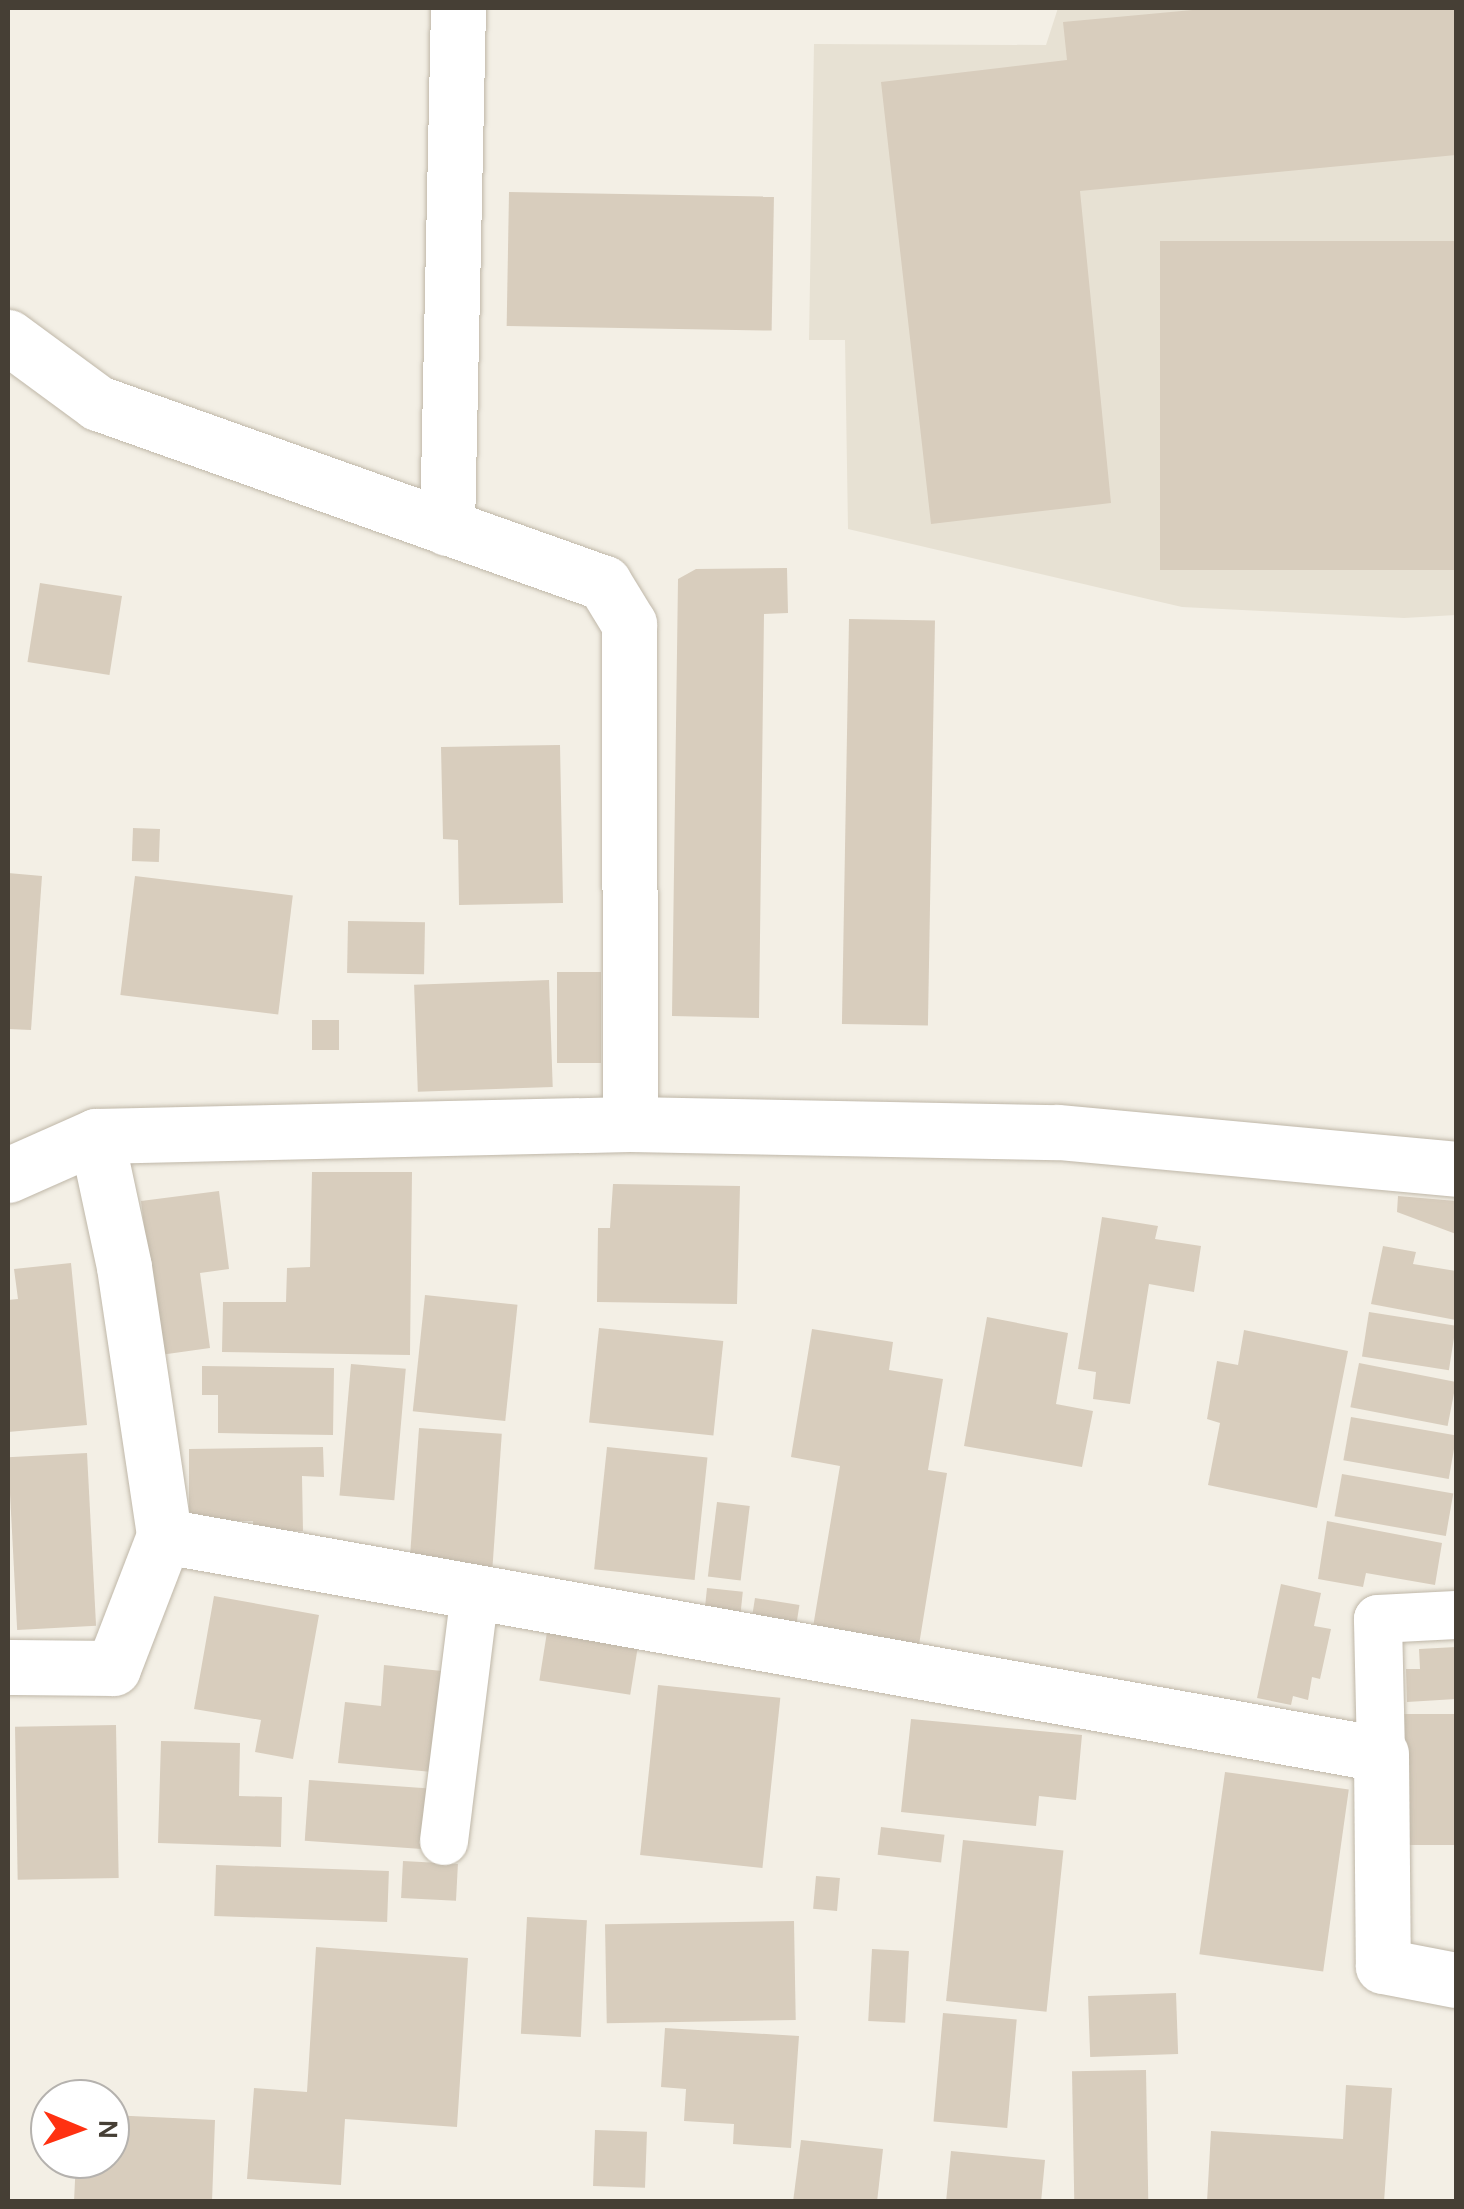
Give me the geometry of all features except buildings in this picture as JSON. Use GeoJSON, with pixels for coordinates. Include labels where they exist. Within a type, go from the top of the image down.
{"type":"FeatureCollection","features":[{"type":"Feature","properties":{"kind":"street"},"geometry":{"type":"LineString","coordinates":[[447,528],[458,8]]}},
{"type":"Feature","properties":{"kind":"street"},"geometry":{"type":"LineString","coordinates":[[8,337],[98,404],[604,583],[629,624],[630,1124]]}},
{"type":"Feature","properties":{"kind":"street"},"geometry":{"type":"LineString","coordinates":[[8,1175],[96,1136],[630,1124],[1058,1132],[1456,1169]]}},
{"type":"Feature","properties":{"kind":"street"},"geometry":{"type":"LineString","coordinates":[[8,1667],[113,1668],[164,1536],[124,1267],[96,1136]]}},
{"type":"Feature","properties":{"kind":"street"},"geometry":{"type":"LineString","coordinates":[[164,1536],[1381,1754],[1383,1966],[1456,1980]]}},
{"type":"Feature","properties":{"kind":"lane"},"geometry":{"type":"LineString","coordinates":[[444,1842],[475,1592]]}},
{"type":"Feature","properties":{"kind":"lane"},"geometry":{"type":"LineString","coordinates":[[1381,1754],[1378,1619],[1456,1615]]}},
{"type":"Feature","properties":{"kind":"shaded area"},"geometry":{"type":"Polygon","coordinates":[[[1058,8],[1456,8],[1456,615],[1404,618],[1182,607],[848,529],[845,340],[809,340],[814,44],[1046,45],[1058,8]]]}}]}
